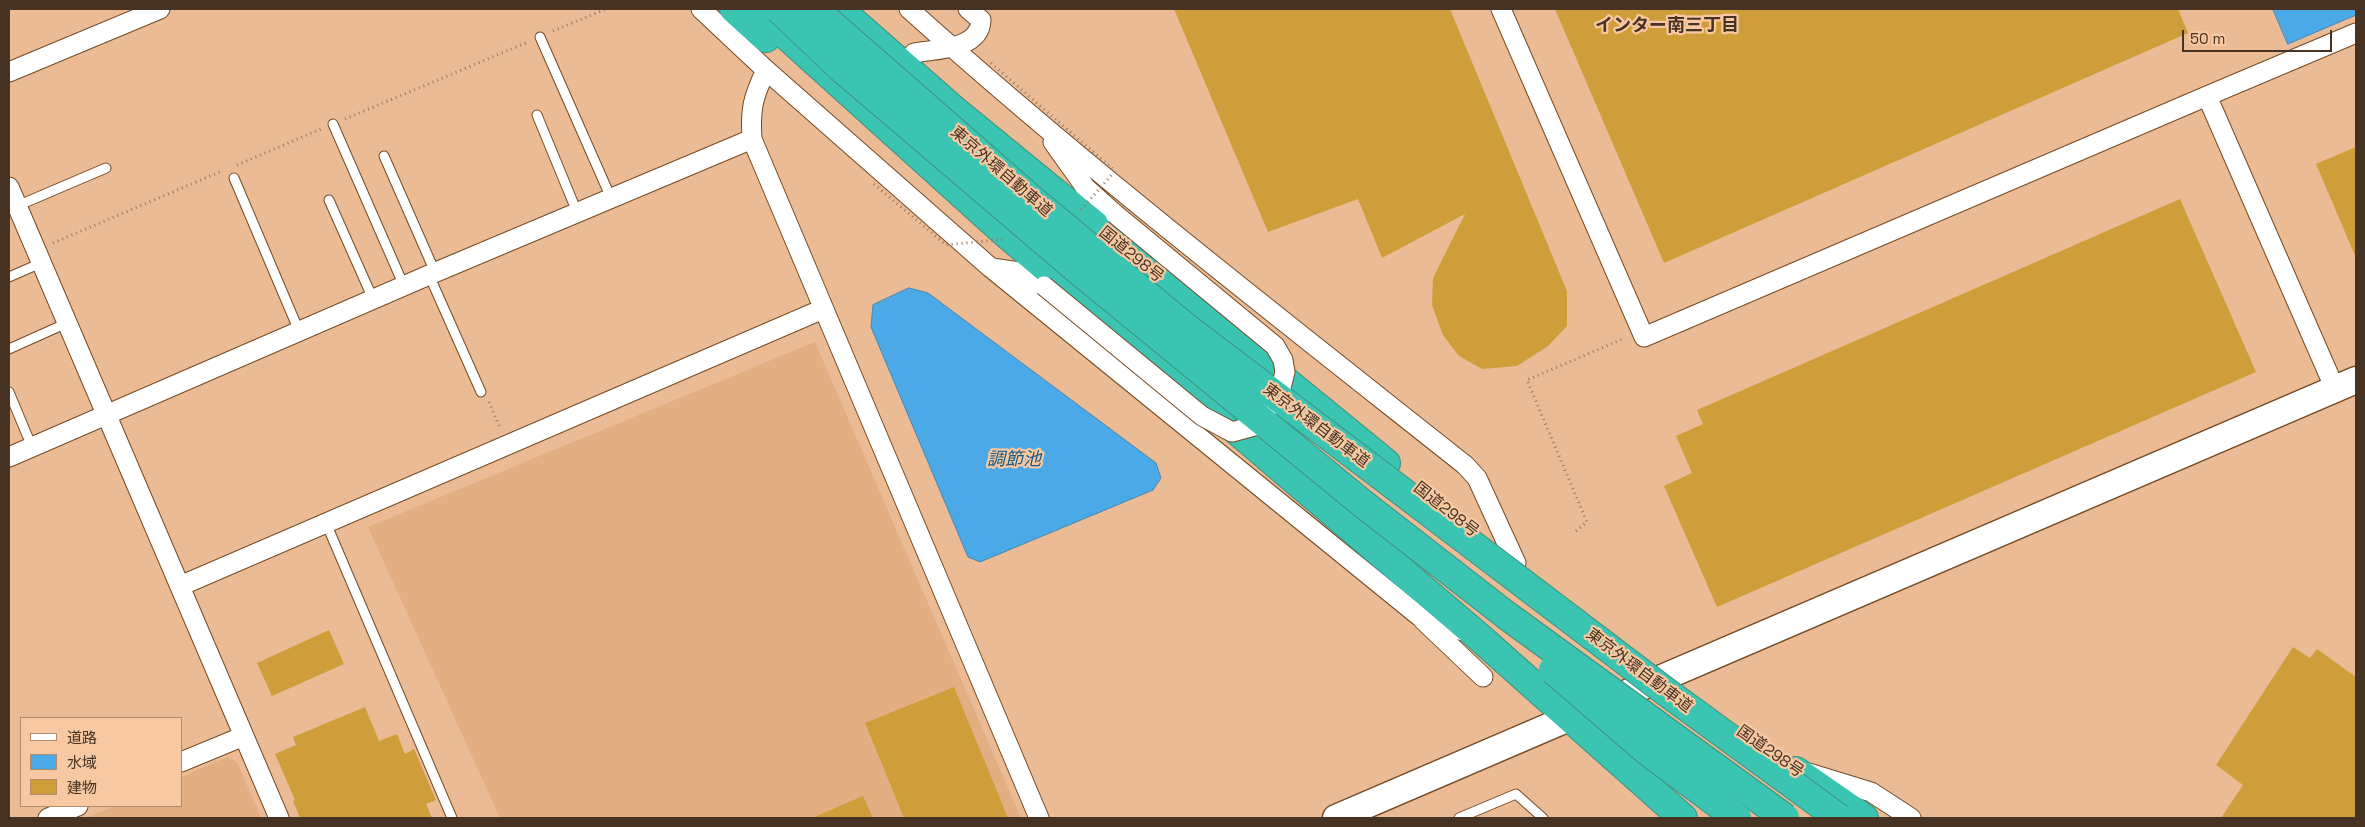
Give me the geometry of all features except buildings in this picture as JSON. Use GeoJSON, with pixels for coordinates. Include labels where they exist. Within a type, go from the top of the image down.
{"type":"FeatureCollection","features":[{"type":"Feature","properties":{"kind":"highway"},"geometry":{"type":"LineString","coordinates":[[734,9],[929,183],[1002,231]]}},
{"type":"Feature","properties":{"kind":"highway"},"geometry":{"type":"LineString","coordinates":[[757,9],[1002,231],[1479,637],[1683,818]]}},
{"type":"Feature","properties":{"kind":"highway","name":"東京外環自動車道"},"geometry":{"type":"LineString","coordinates":[[778,9],[840,67],[1078,270],[1362,503],[1506,615],[1785,818]]}},
{"type":"Feature","properties":{"kind":"highway","name":"東京外環自動車道"},"geometry":{"type":"LineString","coordinates":[[814,9],[1036,203],[1188,329],[1657,686],[1839,818]]}},
{"type":"Feature","properties":{"kind":"highway","name":"国道298号"},"geometry":{"type":"LineString","coordinates":[[839,9],[953,109],[1346,431],[1630,653],[1864,818]]}},
{"type":"Feature","properties":{"kind":"highway","name":"国道298号"},"geometry":{"type":"LineString","coordinates":[[866,9],[996,126],[1042,182]]}},
{"type":"Feature","properties":{"kind":"highway"},"geometry":{"type":"LineString","coordinates":[[1362,503],[1437,576],[1542,661],[1646,751],[1737,818]]}},
{"type":"Feature","properties":{"kind":"street"},"geometry":{"type":"LineString","coordinates":[[9,72],[160,9]]}},
{"type":"Feature","properties":{"kind":"street"},"geometry":{"type":"LineString","coordinates":[[701,9],[766,70],[991,268],[1419,616],[1483,677]]}},
{"type":"Feature","properties":{"kind":"street"},"geometry":{"type":"LineString","coordinates":[[908,9],[1036,119],[1253,296],[1465,465],[1477,478],[1516,563]]}},
{"type":"Feature","properties":{"kind":"street"},"geometry":{"type":"LineString","coordinates":[[914,53],[951,47],[970,41],[981,29],[981,20],[968,9]]}},
{"type":"Feature","properties":{"kind":"street"},"geometry":{"type":"LineString","coordinates":[[1500,9],[1644,337],[2356,33]]}},
{"type":"Feature","properties":{"kind":"street"},"geometry":{"type":"LineString","coordinates":[[766,70],[757,87],[750,112],[752,139],[1039,818]]}},
{"type":"Feature","properties":{"kind":"street"},"geometry":{"type":"LineString","coordinates":[[1336,818],[2346,384],[2207,96]]}},
{"type":"Feature","properties":{"kind":"street"},"geometry":{"type":"LineString","coordinates":[[991,268],[1019,272],[1044,286],[1202,416],[1232,432],[1254,426],[1280,392],[1285,372],[1283,360],[1274,346],[1085,187],[1036,119]]}},
{"type":"Feature","properties":{"kind":"street"},"geometry":{"type":"LineString","coordinates":[[9,457],[373,299],[752,139]]}},
{"type":"Feature","properties":{"kind":"street"},"geometry":{"type":"LineString","coordinates":[[9,187],[280,818]]}},
{"type":"Feature","properties":{"kind":"street"},"geometry":{"type":"LineString","coordinates":[[180,586],[823,308]]}},
{"type":"Feature","properties":{"kind":"street"},"geometry":{"type":"LineString","coordinates":[[1419,616],[1479,637]]}},
{"type":"Feature","properties":{"kind":"street"},"geometry":{"type":"LineString","coordinates":[[182,762],[244,736]]}},
{"type":"Feature","properties":{"kind":"street"},"geometry":{"type":"LineString","coordinates":[[1791,767],[1871,792],[1911,818]]}},
{"type":"Feature","properties":{"kind":"street"},"geometry":{"type":"LineString","coordinates":[[48,818],[76,807]]}},
{"type":"Feature","properties":{"kind":"lane"},"geometry":{"type":"LineString","coordinates":[[540,36],[611,198]]}},
{"type":"Feature","properties":{"kind":"lane"},"geometry":{"type":"LineString","coordinates":[[537,115],[577,212]]}},
{"type":"Feature","properties":{"kind":"lane"},"geometry":{"type":"LineString","coordinates":[[333,124],[404,286]]}},
{"type":"Feature","properties":{"kind":"lane"},"geometry":{"type":"LineString","coordinates":[[384,156],[481,392]]}},
{"type":"Feature","properties":{"kind":"lane"},"geometry":{"type":"LineString","coordinates":[[17,206],[106,168]]}},
{"type":"Feature","properties":{"kind":"lane"},"geometry":{"type":"LineString","coordinates":[[234,178],[299,331]]}},
{"type":"Feature","properties":{"kind":"lane"},"geometry":{"type":"LineString","coordinates":[[329,200],[373,299]]}},
{"type":"Feature","properties":{"kind":"lane"},"geometry":{"type":"LineString","coordinates":[[9,277],[38,257]]}},
{"type":"Feature","properties":{"kind":"lane"},"geometry":{"type":"LineString","coordinates":[[9,349],[67,324]]}},
{"type":"Feature","properties":{"kind":"lane"},"geometry":{"type":"LineString","coordinates":[[9,392],[32,447]]}},
{"type":"Feature","properties":{"kind":"lane"},"geometry":{"type":"LineString","coordinates":[[326,523],[452,818]]}},
{"type":"Feature","properties":{"kind":"lane"},"geometry":{"type":"LineString","coordinates":[[1459,818],[1516,794],[1543,818]]}},
{"type":"Feature","properties":{"kind":"path"},"geometry":{"type":"LineString","coordinates":[[234,166],[606,9]]}},
{"type":"Feature","properties":{"kind":"path"},"geometry":{"type":"LineString","coordinates":[[38,257],[225,170]]}},
{"type":"Feature","properties":{"kind":"path"},"geometry":{"type":"LineString","coordinates":[[1576,531],[1587,522],[1527,380],[1641,331]]}},
{"type":"Feature","properties":{"kind":"path"},"geometry":{"type":"LineString","coordinates":[[481,392],[484,390],[507,445]]}},
{"type":"Feature","properties":{"kind":"shaded area"},"geometry":{"type":"Polygon","coordinates":[[[815,342],[1021,818],[500,818],[368,527],[815,342]]]}},
{"type":"Feature","properties":{"kind":"shaded area"},"geometry":{"type":"Polygon","coordinates":[[[227,757],[237,762],[261,818],[86,818],[113,807],[182,807],[182,777],[227,757]]]}},
{"type":"Feature","properties":{"kind":"water"},"geometry":{"type":"Polygon","coordinates":[[[2273,9],[2356,9],[2356,15],[2288,44],[2273,9]]]}},
{"type":"Feature","properties":{"kind":"water","name":"調節池"},"geometry":{"type":"Polygon","coordinates":[[[909,288],[928,293],[1156,463],[1161,478],[1153,490],[980,562],[968,557],[871,327],[873,305],[909,288]]]}},
{"type":"Feature","properties":{"kind":"district","name":"インター南三丁目"},"geometry":{"type":"Point","coordinates":[1667,26]}}]}
